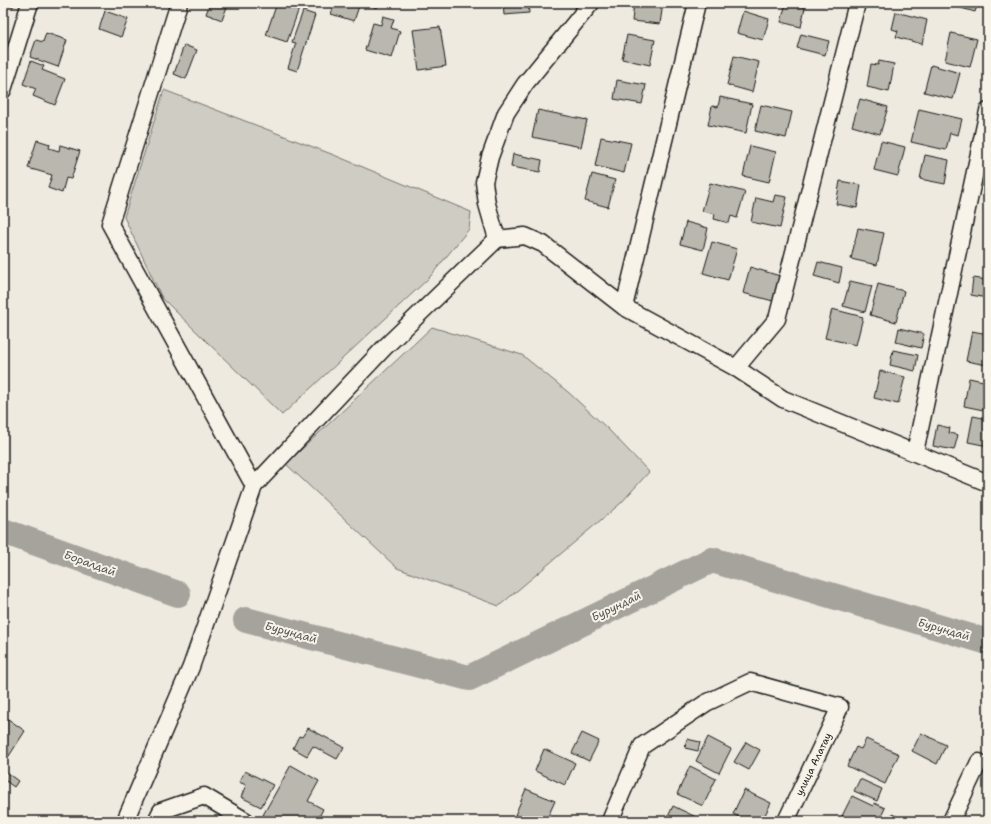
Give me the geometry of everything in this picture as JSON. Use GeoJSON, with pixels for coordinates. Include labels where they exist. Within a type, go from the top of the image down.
{"type":"FeatureCollection","features":[{"type":"Feature","properties":{"kind":"street"},"geometry":{"type":"LineString","coordinates":[[3,90],[30,3]]}},
{"type":"Feature","properties":{"kind":"street"},"geometry":{"type":"LineString","coordinates":[[179,3],[110,224],[254,486]]}},
{"type":"Feature","properties":{"kind":"street"},"geometry":{"type":"LineString","coordinates":[[497,239],[486,204],[484,182],[490,157],[506,113],[525,84],[591,3]]}},
{"type":"Feature","properties":{"kind":"street"},"geometry":{"type":"LineString","coordinates":[[624,307],[697,3]]}},
{"type":"Feature","properties":{"kind":"street"},"geometry":{"type":"LineString","coordinates":[[736,368],[777,319],[858,3]]}},
{"type":"Feature","properties":{"kind":"street"},"geometry":{"type":"LineString","coordinates":[[915,452],[988,111]]}},
{"type":"Feature","properties":{"kind":"street"},"geometry":{"type":"LineString","coordinates":[[125,821],[190,667],[254,486],[384,348],[497,239],[525,236],[543,244],[624,307],[736,368],[783,398],[988,483]]}},
{"type":"Feature","properties":{"kind":"street","name":"улица Алатау"},"geometry":{"type":"LineString","coordinates":[[610,821],[642,746],[706,703],[750,682],[840,707],[786,821]]}},
{"type":"Feature","properties":{"kind":"street"},"geometry":{"type":"LineString","coordinates":[[951,821],[980,762]]}},
{"type":"Feature","properties":{"kind":"street"},"geometry":{"type":"LineString","coordinates":[[156,821],[161,811],[204,796],[246,821]]}},
{"type":"Feature","properties":{"kind":"shaded area"},"geometry":{"type":"Polygon","coordinates":[[[164,90],[334,155],[471,212],[469,229],[429,278],[282,415],[162,298],[124,217],[164,90]]]}},
{"type":"Feature","properties":{"kind":"shaded area"},"geometry":{"type":"Polygon","coordinates":[[[432,327],[522,355],[568,392],[608,429],[649,472],[621,503],[499,606],[397,568],[286,464],[432,327]]]}},
{"type":"Feature","properties":{"kind":"building"},"geometry":{"type":"Polygon","coordinates":[[[3,3],[14,3],[13,7],[3,3]]]}},
{"type":"Feature","properties":{"kind":"building"},"geometry":{"type":"Polygon","coordinates":[[[210,3],[227,7],[222,20],[206,14],[210,3]]]}},
{"type":"Feature","properties":{"kind":"building"},"geometry":{"type":"Polygon","coordinates":[[[277,3],[301,3],[287,42],[266,35],[277,3]]]}},
{"type":"Feature","properties":{"kind":"building"},"geometry":{"type":"Polygon","coordinates":[[[335,3],[360,3],[354,21],[331,14],[335,3]]]}},
{"type":"Feature","properties":{"kind":"building"},"geometry":{"type":"Polygon","coordinates":[[[379,3],[377,8],[366,4],[379,3]]]}},
{"type":"Feature","properties":{"kind":"building"},"geometry":{"type":"Polygon","coordinates":[[[503,3],[528,3],[529,13],[504,15],[503,3]]]}},
{"type":"Feature","properties":{"kind":"building"},"geometry":{"type":"Polygon","coordinates":[[[534,3],[548,3],[549,5],[534,6],[534,3]]]}},
{"type":"Feature","properties":{"kind":"building"},"geometry":{"type":"Polygon","coordinates":[[[634,3],[663,3],[660,24],[632,21],[634,3]]]}},
{"type":"Feature","properties":{"kind":"building"},"geometry":{"type":"Polygon","coordinates":[[[786,3],[805,7],[801,27],[781,22],[786,3]]]}},
{"type":"Feature","properties":{"kind":"building"},"geometry":{"type":"Polygon","coordinates":[[[944,3],[978,3],[975,12],[944,3]]]}},
{"type":"Feature","properties":{"kind":"building"},"geometry":{"type":"Polygon","coordinates":[[[105,11],[128,19],[121,37],[99,29],[105,11]]]}},
{"type":"Feature","properties":{"kind":"building"},"geometry":{"type":"Polygon","coordinates":[[[303,11],[315,15],[297,71],[288,68],[296,43],[292,42],[303,11]]]}},
{"type":"Feature","properties":{"kind":"building"},"geometry":{"type":"Polygon","coordinates":[[[743,11],[769,19],[763,40],[737,33],[743,11]]]}},
{"type":"Feature","properties":{"kind":"building"},"geometry":{"type":"Polygon","coordinates":[[[896,12],[927,20],[922,44],[896,37],[898,31],[892,29],[896,12]]]}},
{"type":"Feature","properties":{"kind":"building"},"geometry":{"type":"Polygon","coordinates":[[[383,16],[394,19],[391,28],[400,31],[392,58],[365,50],[373,23],[381,25],[383,16]]]}},
{"type":"Feature","properties":{"kind":"building"},"geometry":{"type":"Polygon","coordinates":[[[440,27],[446,66],[419,70],[413,30],[440,27]]]}},
{"type":"Feature","properties":{"kind":"building"},"geometry":{"type":"Polygon","coordinates":[[[46,33],[67,40],[58,67],[30,57],[36,40],[43,42],[46,33]]]}},
{"type":"Feature","properties":{"kind":"building"},"geometry":{"type":"Polygon","coordinates":[[[951,33],[977,39],[970,67],[945,61],[951,33]]]}},
{"type":"Feature","properties":{"kind":"building"},"geometry":{"type":"Polygon","coordinates":[[[801,34],[829,41],[825,55],[797,48],[801,34]]]}},
{"type":"Feature","properties":{"kind":"building"},"geometry":{"type":"Polygon","coordinates":[[[627,35],[655,40],[650,65],[622,59],[627,35]]]}},
{"type":"Feature","properties":{"kind":"building"},"geometry":{"type":"Polygon","coordinates":[[[184,45],[197,50],[186,79],[174,74],[184,45]]]}},
{"type":"Feature","properties":{"kind":"building"},"geometry":{"type":"Polygon","coordinates":[[[734,56],[759,62],[752,92],[727,85],[734,56]]]}},
{"type":"Feature","properties":{"kind":"building"},"geometry":{"type":"Polygon","coordinates":[[[31,61],[44,66],[42,70],[65,79],[55,105],[33,96],[36,89],[23,84],[31,61]]]}},
{"type":"Feature","properties":{"kind":"building"},"geometry":{"type":"Polygon","coordinates":[[[879,61],[894,64],[889,92],[867,87],[871,64],[878,65],[879,61]]]}},
{"type":"Feature","properties":{"kind":"building"},"geometry":{"type":"Polygon","coordinates":[[[931,65],[960,73],[953,99],[924,92],[931,65]]]}},
{"type":"Feature","properties":{"kind":"building"},"geometry":{"type":"Polygon","coordinates":[[[617,80],[646,85],[642,104],[614,99],[617,80]]]}},
{"type":"Feature","properties":{"kind":"building"},"geometry":{"type":"Polygon","coordinates":[[[720,97],[752,104],[746,133],[708,125],[712,106],[718,107],[720,97]]]}},
{"type":"Feature","properties":{"kind":"building"},"geometry":{"type":"Polygon","coordinates":[[[860,99],[888,107],[880,134],[852,126],[860,99]]]}},
{"type":"Feature","properties":{"kind":"building"},"geometry":{"type":"Polygon","coordinates":[[[761,105],[792,112],[786,138],[755,131],[761,105]]]}},
{"type":"Feature","properties":{"kind":"building"},"geometry":{"type":"Polygon","coordinates":[[[919,109],[962,119],[958,135],[950,133],[946,150],[911,142],[919,109]]]}},
{"type":"Feature","properties":{"kind":"building"},"geometry":{"type":"Polygon","coordinates":[[[538,110],[587,120],[581,147],[532,137],[538,110]]]}},
{"type":"Feature","properties":{"kind":"building"},"geometry":{"type":"Polygon","coordinates":[[[601,137],[631,143],[624,173],[595,166],[601,137]]]}},
{"type":"Feature","properties":{"kind":"building"},"geometry":{"type":"Polygon","coordinates":[[[37,140],[50,144],[49,148],[59,151],[60,145],[80,151],[71,179],[66,178],[62,193],[48,188],[52,175],[28,168],[37,140]]]}},
{"type":"Feature","properties":{"kind":"building"},"geometry":{"type":"Polygon","coordinates":[[[881,141],[905,147],[898,176],[874,170],[881,141]]]}},
{"type":"Feature","properties":{"kind":"building"},"geometry":{"type":"Polygon","coordinates":[[[750,146],[776,152],[769,182],[743,176],[750,146]]]}},
{"type":"Feature","properties":{"kind":"building"},"geometry":{"type":"Polygon","coordinates":[[[513,154],[542,160],[540,172],[511,167],[513,154]]]}},
{"type":"Feature","properties":{"kind":"building"},"geometry":{"type":"Polygon","coordinates":[[[925,155],[949,160],[945,184],[920,179],[925,155]]]}},
{"type":"Feature","properties":{"kind":"building"},"geometry":{"type":"Polygon","coordinates":[[[592,174],[615,180],[608,207],[585,201],[592,174]]]}},
{"type":"Feature","properties":{"kind":"building"},"geometry":{"type":"Polygon","coordinates":[[[840,181],[861,185],[857,208],[836,204],[840,181]]]}},
{"type":"Feature","properties":{"kind":"building"},"geometry":{"type":"Polygon","coordinates":[[[710,183],[745,192],[737,218],[731,216],[729,223],[714,219],[715,214],[702,211],[710,183]]]}},
{"type":"Feature","properties":{"kind":"building"},"geometry":{"type":"Polygon","coordinates":[[[775,195],[787,197],[780,228],[751,222],[756,198],[773,202],[775,195]]]}},
{"type":"Feature","properties":{"kind":"building"},"geometry":{"type":"Polygon","coordinates":[[[686,222],[708,228],[703,250],[680,244],[686,222]]]}},
{"type":"Feature","properties":{"kind":"building"},"geometry":{"type":"Polygon","coordinates":[[[858,228],[884,233],[877,265],[851,259],[858,228]]]}},
{"type":"Feature","properties":{"kind":"building"},"geometry":{"type":"Polygon","coordinates":[[[712,242],[737,249],[728,280],[703,273],[712,242]]]}},
{"type":"Feature","properties":{"kind":"building"},"geometry":{"type":"Polygon","coordinates":[[[818,262],[842,268],[839,283],[814,276],[818,262]]]}},
{"type":"Feature","properties":{"kind":"building"},"geometry":{"type":"Polygon","coordinates":[[[750,267],[780,276],[773,301],[743,293],[750,267]]]}},
{"type":"Feature","properties":{"kind":"building"},"geometry":{"type":"Polygon","coordinates":[[[973,278],[988,280],[987,298],[971,295],[973,278]]]}},
{"type":"Feature","properties":{"kind":"building"},"geometry":{"type":"Polygon","coordinates":[[[850,281],[872,286],[865,312],[843,306],[850,281]]]}},
{"type":"Feature","properties":{"kind":"building"},"geometry":{"type":"Polygon","coordinates":[[[878,284],[904,291],[896,322],[870,315],[878,284]]]}},
{"type":"Feature","properties":{"kind":"building"},"geometry":{"type":"Polygon","coordinates":[[[832,309],[863,317],[856,345],[825,338],[832,309]]]}},
{"type":"Feature","properties":{"kind":"building"},"geometry":{"type":"Polygon","coordinates":[[[899,328],[924,334],[921,348],[896,342],[899,328]]]}},
{"type":"Feature","properties":{"kind":"building"},"geometry":{"type":"Polygon","coordinates":[[[972,331],[988,334],[987,365],[966,361],[972,331]]]}},
{"type":"Feature","properties":{"kind":"building"},"geometry":{"type":"Polygon","coordinates":[[[893,350],[918,355],[915,371],[890,365],[893,350]]]}},
{"type":"Feature","properties":{"kind":"building"},"geometry":{"type":"Polygon","coordinates":[[[880,371],[905,377],[898,404],[874,398],[880,371]]]}},
{"type":"Feature","properties":{"kind":"building"},"geometry":{"type":"Polygon","coordinates":[[[969,378],[988,382],[988,411],[964,406],[969,378]]]}},
{"type":"Feature","properties":{"kind":"building"},"geometry":{"type":"Polygon","coordinates":[[[973,416],[988,419],[988,446],[968,442],[973,416]]]}},
{"type":"Feature","properties":{"kind":"building"},"geometry":{"type":"Polygon","coordinates":[[[937,425],[950,428],[949,433],[958,435],[954,450],[933,446],[937,425]]]}},
{"type":"Feature","properties":{"kind":"building"},"geometry":{"type":"Polygon","coordinates":[[[4,716],[25,731],[9,756],[3,752],[4,716]]]}},
{"type":"Feature","properties":{"kind":"building"},"geometry":{"type":"Polygon","coordinates":[[[308,728],[344,747],[337,759],[313,746],[307,756],[293,748],[299,736],[302,737],[308,728]]]}},
{"type":"Feature","properties":{"kind":"building"},"geometry":{"type":"Polygon","coordinates":[[[582,733],[599,741],[589,761],[572,753],[582,733]]]}},
{"type":"Feature","properties":{"kind":"building"},"geometry":{"type":"Polygon","coordinates":[[[921,733],[946,745],[937,764],[912,751],[921,733]]]}},
{"type":"Feature","properties":{"kind":"building"},"geometry":{"type":"Polygon","coordinates":[[[708,737],[731,749],[719,773],[696,761],[708,737]]]}},
{"type":"Feature","properties":{"kind":"building"},"geometry":{"type":"Polygon","coordinates":[[[687,739],[700,742],[698,751],[685,748],[687,739]]]}},
{"type":"Feature","properties":{"kind":"building"},"geometry":{"type":"Polygon","coordinates":[[[866,739],[899,754],[885,784],[847,766],[856,747],[861,749],[866,739]]]}},
{"type":"Feature","properties":{"kind":"building"},"geometry":{"type":"Polygon","coordinates":[[[746,742],[760,750],[749,770],[734,762],[746,742]]]}},
{"type":"Feature","properties":{"kind":"building"},"geometry":{"type":"Polygon","coordinates":[[[544,749],[575,763],[565,785],[535,771],[544,749]]]}},
{"type":"Feature","properties":{"kind":"building"},"geometry":{"type":"Polygon","coordinates":[[[291,765],[319,781],[308,801],[323,809],[317,821],[273,821],[263,815],[291,765]]]}},
{"type":"Feature","properties":{"kind":"building"},"geometry":{"type":"Polygon","coordinates":[[[690,766],[716,779],[703,806],[677,794],[690,766]]]}},
{"type":"Feature","properties":{"kind":"building"},"geometry":{"type":"Polygon","coordinates":[[[3,770],[18,781],[14,787],[3,779],[3,770]]]}},
{"type":"Feature","properties":{"kind":"building"},"geometry":{"type":"Polygon","coordinates":[[[245,771],[273,785],[261,807],[241,797],[246,785],[239,782],[245,771]]]}},
{"type":"Feature","properties":{"kind":"building"},"geometry":{"type":"Polygon","coordinates":[[[860,779],[882,789],[877,801],[854,791],[860,779]]]}},
{"type":"Feature","properties":{"kind":"building"},"geometry":{"type":"Polygon","coordinates":[[[526,789],[555,801],[546,821],[529,821],[515,815],[526,789]]]}},
{"type":"Feature","properties":{"kind":"building"},"geometry":{"type":"Polygon","coordinates":[[[744,790],[771,803],[762,821],[747,821],[733,814],[744,790]]]}},
{"type":"Feature","properties":{"kind":"building"},"geometry":{"type":"Polygon","coordinates":[[[852,796],[873,806],[874,803],[885,808],[879,821],[848,821],[841,818],[852,796]]]}},
{"type":"Feature","properties":{"kind":"building"},"geometry":{"type":"Polygon","coordinates":[[[673,806],[698,818],[696,821],[666,821],[673,806]]]}},
{"type":"Feature","properties":{"kind":"building"},"geometry":{"type":"Polygon","coordinates":[[[892,814],[906,821],[889,821],[892,814]]]}},
{"type":"Feature","properties":{"kind":"waterway","name":"Боралдай"},"geometry":{"type":"LineString","coordinates":[[3,531],[178,594]]}},
{"type":"Feature","properties":{"kind":"waterway","name":"Бурундай"},"geometry":{"type":"LineString","coordinates":[[246,620],[469,678],[712,560],[988,642]]}}]}
